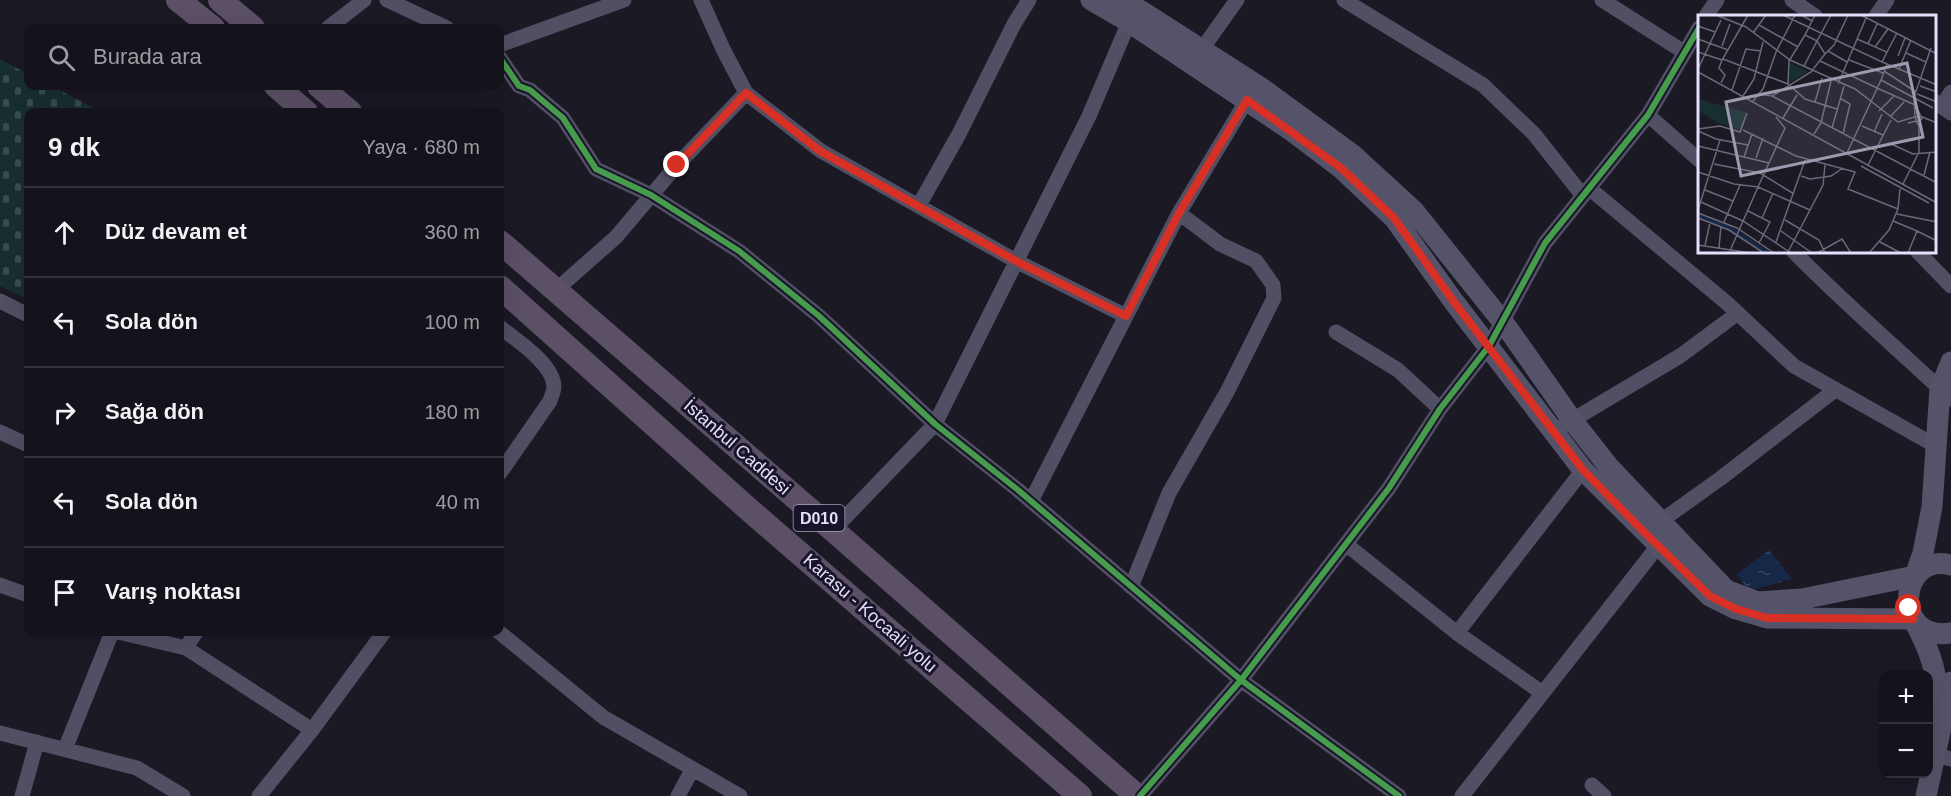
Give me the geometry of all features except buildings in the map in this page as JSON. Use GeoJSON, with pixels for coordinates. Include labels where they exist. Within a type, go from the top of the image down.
{"type":"FeatureCollection","features":[{"type":"Feature","properties":{"kind":"highway"},"geometry":{"type":"LineString","coordinates":[[178,0],[208,24]]}},
{"type":"Feature","properties":{"kind":"highway"},"geometry":{"type":"LineString","coordinates":[[220,0],[248,24]]}},
{"type":"Feature","properties":{"kind":"highway"},"geometry":{"type":"LineString","coordinates":[[281,90],[301,108]]}},
{"type":"Feature","properties":{"kind":"highway"},"geometry":{"type":"LineString","coordinates":[[324,90],[345,108]]}},
{"type":"Feature","properties":{"kind":"highway","name":"İstanbul Caddesi"},"geometry":{"type":"LineString","coordinates":[[504,245],[1138,796]]}},
{"type":"Feature","properties":{"kind":"highway","name":"Karasu - Kocaali yolu"},"geometry":{"type":"LineString","coordinates":[[504,290],[746,507],[1080,796]]}},
{"type":"Feature","properties":{"kind":"main road"},"geometry":{"type":"LineString","coordinates":[[1090,0],[1260,87],[1353,155],[1414,212],[1502,321],[1572,420],[1609,467],[1654,533],[1710,596],[1736,609],[1767,618],[1913,619],[1921,627],[1931,632],[1951,633]]}},
{"type":"Feature","properties":{"kind":"main road"},"geometry":{"type":"LineString","coordinates":[[1121,0],[1197,56],[1247,100],[1341,168],[1394,218],[1454,302],[1583,470],[1654,533],[1726,590],[1758,602],[1802,599],[1915,576],[1934,565],[1951,565]]}},
{"type":"Feature","properties":{"kind":"main road"},"geometry":{"type":"LineString","coordinates":[[1931,724],[1937,696],[1935,675],[1925,641],[1913,619],[1907,597],[1923,553],[1932,507],[1936,446],[1951,362]]}},
{"type":"Feature","properties":{"kind":"main road"},"geometry":{"type":"LineString","coordinates":[[1926,796],[1938,756],[1951,682]]}},
{"type":"Feature","properties":{"kind":"main road"},"geometry":{"type":"LineString","coordinates":[[1914,796],[1918,778]]}},
{"type":"Feature","properties":{"kind":"street"},"geometry":{"type":"LineString","coordinates":[[333,24],[364,0]]}},
{"type":"Feature","properties":{"kind":"street"},"geometry":{"type":"LineString","coordinates":[[387,0],[438,24]]}},
{"type":"Feature","properties":{"kind":"street"},"geometry":{"type":"LineString","coordinates":[[504,44],[624,0]]}},
{"type":"Feature","properties":{"kind":"street"},"geometry":{"type":"LineString","coordinates":[[701,0],[746,93],[820,151],[1016,261],[1126,316]]}},
{"type":"Feature","properties":{"kind":"street"},"geometry":{"type":"LineString","coordinates":[[919,205],[959,134],[1014,24],[1029,0]]}},
{"type":"Feature","properties":{"kind":"street"},"geometry":{"type":"LineString","coordinates":[[1197,56],[1237,0]]}},
{"type":"Feature","properties":{"kind":"street"},"geometry":{"type":"LineString","coordinates":[[1344,0],[1483,85],[1534,134],[1586,192],[1738,314],[1794,366],[1936,446]]}},
{"type":"Feature","properties":{"kind":"street"},"geometry":{"type":"LineString","coordinates":[[1602,0],[1684,52]]}},
{"type":"Feature","properties":{"kind":"street"},"geometry":{"type":"LineString","coordinates":[[1707,15],[1717,0]]}},
{"type":"Feature","properties":{"kind":"street"},"geometry":{"type":"LineString","coordinates":[[1792,0],[1814,15]]}},
{"type":"Feature","properties":{"kind":"street"},"geometry":{"type":"LineString","coordinates":[[1877,15],[1887,0]]}},
{"type":"Feature","properties":{"kind":"street"},"geometry":{"type":"LineString","coordinates":[[833,530],[935,424],[1089,116],[1130,22]]}},
{"type":"Feature","properties":{"kind":"street"},"geometry":{"type":"LineString","coordinates":[[1138,796],[1241,680],[1389,488],[1440,408],[1489,346],[1545,243],[1648,115],[1684,52],[1698,34]]}},
{"type":"Feature","properties":{"kind":"street"},"geometry":{"type":"LineString","coordinates":[[504,64],[519,86],[530,90],[563,118],[596,169],[651,195],[739,251],[819,316],[935,424],[1031,501],[1241,680],[1399,796]]}},
{"type":"Feature","properties":{"kind":"street"},"geometry":{"type":"LineString","coordinates":[[556,290],[616,237],[651,195],[746,93]]}},
{"type":"Feature","properties":{"kind":"street"},"geometry":{"type":"LineString","coordinates":[[1942,107],[1951,93]]}},
{"type":"Feature","properties":{"kind":"street"},"geometry":{"type":"LineString","coordinates":[[1031,501],[1179,213],[1247,100]]}},
{"type":"Feature","properties":{"kind":"street"},"geometry":{"type":"LineString","coordinates":[[1648,115],[1698,159]]}},
{"type":"Feature","properties":{"kind":"street"},"geometry":{"type":"LineString","coordinates":[[1131,587],[1169,493],[1227,392],[1274,298],[1273,285],[1256,261],[1220,244],[1179,213]]}},
{"type":"Feature","properties":{"kind":"street"},"geometry":{"type":"LineString","coordinates":[[1796,254],[1838,297],[1946,394]]}},
{"type":"Feature","properties":{"kind":"street"},"geometry":{"type":"LineString","coordinates":[[1920,254],[1951,286]]}},
{"type":"Feature","properties":{"kind":"street"},"geometry":{"type":"LineString","coordinates":[[0,300],[24,313]]}},
{"type":"Feature","properties":{"kind":"street"},"geometry":{"type":"LineString","coordinates":[[1554,431],[1680,356],[1738,314]]}},
{"type":"Feature","properties":{"kind":"street"},"geometry":{"type":"LineString","coordinates":[[504,330],[534,355],[550,374],[554,388],[550,401],[504,467]]}},
{"type":"Feature","properties":{"kind":"street"},"geometry":{"type":"LineString","coordinates":[[1336,332],[1398,370],[1440,408]]}},
{"type":"Feature","properties":{"kind":"street"},"geometry":{"type":"LineString","coordinates":[[1462,796],[1541,693],[1654,533],[1835,390]]}},
{"type":"Feature","properties":{"kind":"street"},"geometry":{"type":"LineString","coordinates":[[0,432],[24,443]]}},
{"type":"Feature","properties":{"kind":"street"},"geometry":{"type":"LineString","coordinates":[[1457,633],[1583,470]]}},
{"type":"Feature","properties":{"kind":"street"},"geometry":{"type":"LineString","coordinates":[[1347,545],[1457,633],[1541,693]]}},
{"type":"Feature","properties":{"kind":"street"},"geometry":{"type":"LineString","coordinates":[[0,585],[24,594]]}},
{"type":"Feature","properties":{"kind":"street"},"geometry":{"type":"LineString","coordinates":[[65,749],[109,636]]}},
{"type":"Feature","properties":{"kind":"street"},"geometry":{"type":"LineString","coordinates":[[135,636],[186,648],[312,730]]}},
{"type":"Feature","properties":{"kind":"street"},"geometry":{"type":"LineString","coordinates":[[186,648],[194,636]]}},
{"type":"Feature","properties":{"kind":"street"},"geometry":{"type":"LineString","coordinates":[[259,796],[312,730],[381,636]]}},
{"type":"Feature","properties":{"kind":"street"},"geometry":{"type":"LineString","coordinates":[[504,636],[603,717],[740,796]]}},
{"type":"Feature","properties":{"kind":"street"},"geometry":{"type":"LineString","coordinates":[[0,733],[137,768],[183,796]]}},
{"type":"Feature","properties":{"kind":"street"},"geometry":{"type":"LineString","coordinates":[[22,796],[37,742]]}},
{"type":"Feature","properties":{"kind":"street"},"geometry":{"type":"LineString","coordinates":[[678,796],[692,770]]}},
{"type":"Feature","properties":{"kind":"street"},"geometry":{"type":"LineString","coordinates":[[1592,785],[1604,796]]}},
{"type":"Feature","properties":{"kind":"green space"},"geometry":{"type":"Polygon","coordinates":[[[0,59],[24,72],[24,90],[59,90],[94,108],[24,108],[24,297],[0,286],[0,59]]]}},
{"type":"Feature","properties":{"kind":"water"},"geometry":{"type":"Polygon","coordinates":[[[1769,550],[1792,579],[1749,591],[1737,574],[1769,550]]]}},
{"type":"Feature","properties":{"kind":"cycle path"},"geometry":{"type":"LineString","coordinates":[[1140,796],[1241,680],[1389,488],[1440,409],[1489,346],[1545,243],[1648,115],[1698,30]]}},
{"type":"Feature","properties":{"kind":"cycle path"},"geometry":{"type":"LineString","coordinates":[[504,64],[519,86],[530,90],[563,118],[596,169],[651,195],[739,251],[819,316],[935,424],[1018,490],[1241,680],[1399,796]]}},
{"type":"Feature","properties":{"kind":"route"},"geometry":{"type":"LineString","coordinates":[[677,165],[746,93],[820,151],[1016,261],[1126,316],[1179,213],[1247,100],[1341,168],[1394,218],[1454,302],[1583,470],[1710,596],[1736,609],[1767,618],[1913,619],[1909,608]]}}]}
